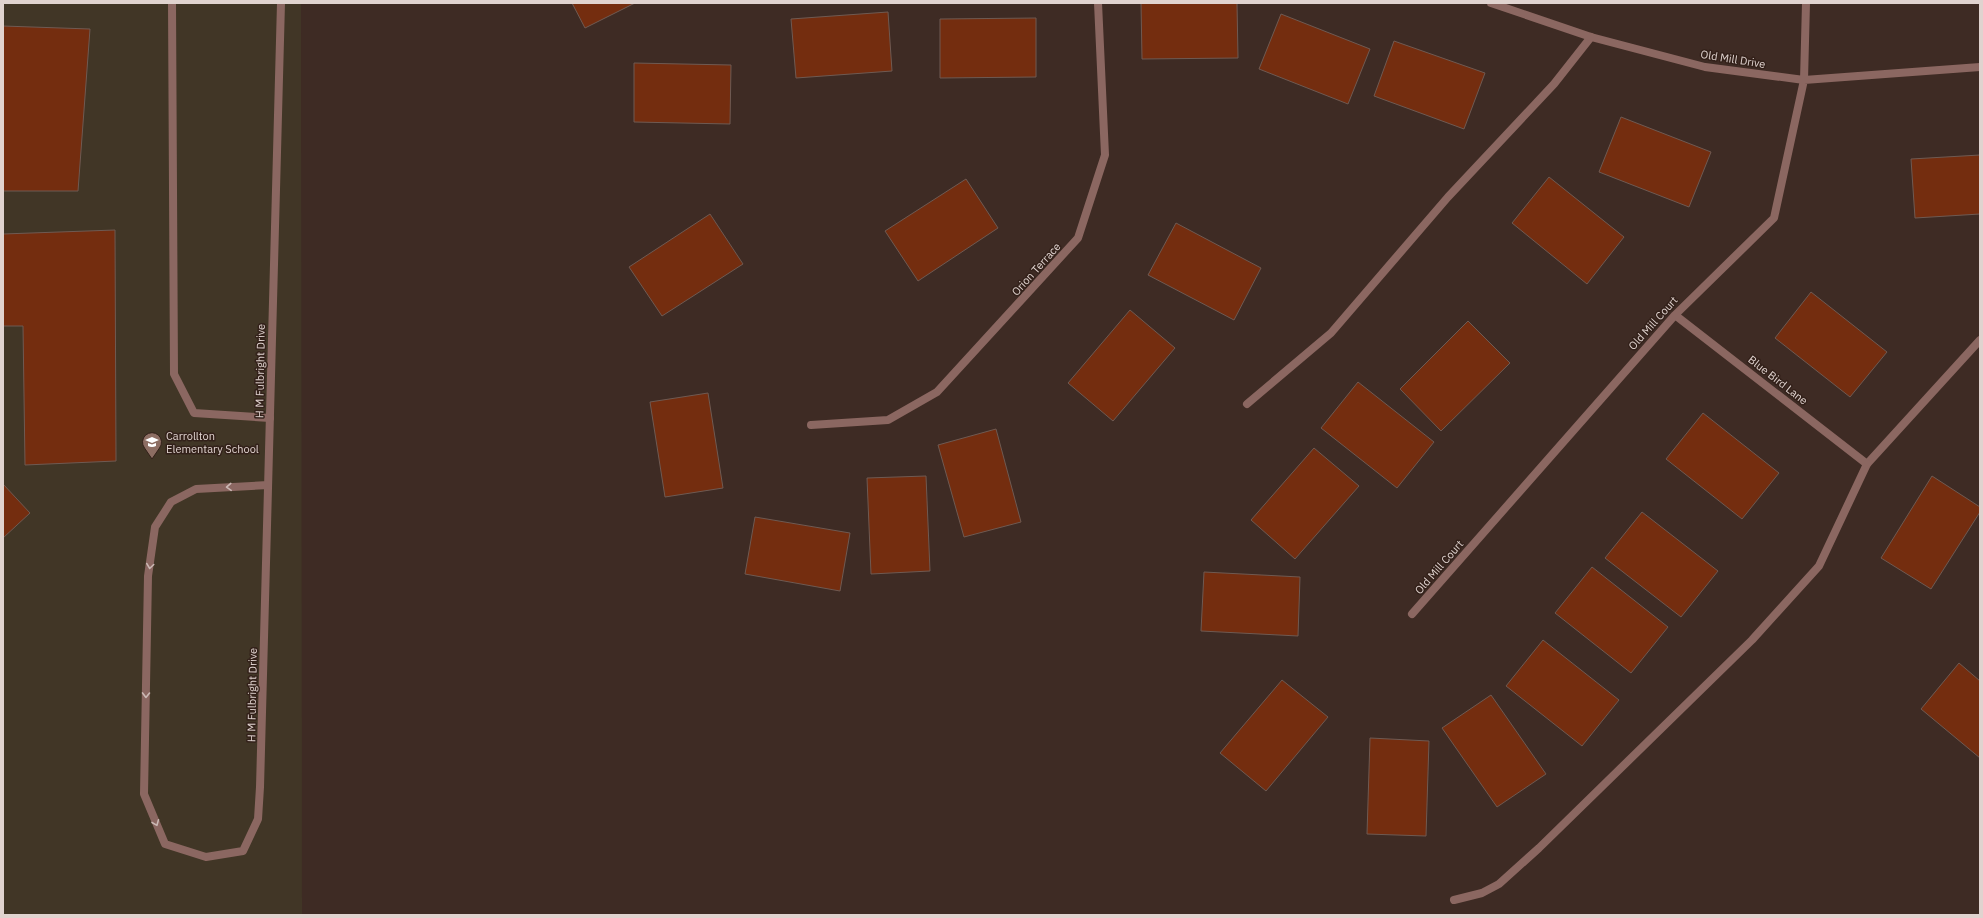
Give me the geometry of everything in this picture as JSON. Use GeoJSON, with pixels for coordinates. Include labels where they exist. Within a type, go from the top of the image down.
{"type":"FeatureCollection","features":[{"type":"Feature","properties":{"kind":"street"},"geometry":{"type":"LineString","coordinates":[[172,3],[174,374],[194,413],[270,418]]}},
{"type":"Feature","properties":{"kind":"street","name":"H M Fulbright Drive"},"geometry":{"type":"LineString","coordinates":[[268,485],[196,489],[171,502],[155,526],[148,576],[144,794],[165,844],[206,857],[243,851],[258,819],[260,787],[270,418],[280,3]]}},
{"type":"Feature","properties":{"kind":"street","name":"Orion Terrace"},"geometry":{"type":"LineString","coordinates":[[812,425],[888,420],[937,392],[1078,238],[1105,155],[1098,3]]}},
{"type":"Feature","properties":{"kind":"street","name":"Old Mill Drive"},"geometry":{"type":"LineString","coordinates":[[1491,3],[1591,37],[1705,67],[1804,80],[1980,67]]}},
{"type":"Feature","properties":{"kind":"street","name":"Old Mill Court"},"geometry":{"type":"LineString","coordinates":[[1412,614],[1675,315],[1774,218],[1804,80],[1806,3]]}},
{"type":"Feature","properties":{"kind":"street"},"geometry":{"type":"LineString","coordinates":[[1247,404],[1331,333],[1448,197],[1554,84],[1591,37]]}},
{"type":"Feature","properties":{"kind":"street","name":"Blue Bird Lane"},"geometry":{"type":"LineString","coordinates":[[1675,315],[1867,464]]}},
{"type":"Feature","properties":{"kind":"street"},"geometry":{"type":"LineString","coordinates":[[1454,900],[1482,893],[1499,884],[1539,848],[1752,640],[1819,566],[1867,464],[1980,340]]}},
{"type":"Feature","properties":{"kind":"shaded area","name":"Carrollton Elementary School"},"geometry":{"type":"Polygon","coordinates":[[[3,3],[301,3],[302,915],[3,915],[3,3]]]}},
{"type":"Feature","properties":{"kind":"building"},"geometry":{"type":"Polygon","coordinates":[[[572,3],[635,3],[585,28],[572,3]]]}},
{"type":"Feature","properties":{"kind":"building"},"geometry":{"type":"Polygon","coordinates":[[[1141,3],[1237,3],[1238,58],[1142,59],[1141,3]]]}},
{"type":"Feature","properties":{"kind":"building"},"geometry":{"type":"Polygon","coordinates":[[[888,12],[892,71],[796,78],[791,19],[888,12]]]}},
{"type":"Feature","properties":{"kind":"building"},"geometry":{"type":"Polygon","coordinates":[[[1281,14],[1370,49],[1348,104],[1259,69],[1281,14]]]}},
{"type":"Feature","properties":{"kind":"building"},"geometry":{"type":"Polygon","coordinates":[[[1036,18],[1036,77],[940,78],[940,19],[1036,18]]]}},
{"type":"Feature","properties":{"kind":"building"},"geometry":{"type":"Polygon","coordinates":[[[3,26],[90,29],[78,191],[3,191],[3,26]]]}},
{"type":"Feature","properties":{"kind":"building"},"geometry":{"type":"Polygon","coordinates":[[[1394,41],[1485,73],[1464,129],[1374,96],[1394,41]]]}},
{"type":"Feature","properties":{"kind":"building"},"geometry":{"type":"Polygon","coordinates":[[[634,63],[731,65],[730,124],[634,122],[634,63]]]}},
{"type":"Feature","properties":{"kind":"building"},"geometry":{"type":"Polygon","coordinates":[[[1621,117],[1711,152],[1689,207],[1599,172],[1621,117]]]}},
{"type":"Feature","properties":{"kind":"building"},"geometry":{"type":"Polygon","coordinates":[[[1980,155],[1980,214],[1915,218],[1911,159],[1980,155]]]}},
{"type":"Feature","properties":{"kind":"building"},"geometry":{"type":"Polygon","coordinates":[[[1549,177],[1624,237],[1587,284],[1512,223],[1549,177]]]}},
{"type":"Feature","properties":{"kind":"building"},"geometry":{"type":"Polygon","coordinates":[[[966,179],[998,228],[918,281],[885,231],[966,179]]]}},
{"type":"Feature","properties":{"kind":"building"},"geometry":{"type":"Polygon","coordinates":[[[710,214],[743,264],[662,316],[629,267],[710,214]]]}},
{"type":"Feature","properties":{"kind":"building"},"geometry":{"type":"Polygon","coordinates":[[[1176,223],[1261,268],[1234,320],[1148,275],[1176,223]]]}},
{"type":"Feature","properties":{"kind":"building"},"geometry":{"type":"Polygon","coordinates":[[[115,230],[116,461],[25,465],[23,326],[3,326],[3,234],[115,230]]]}},
{"type":"Feature","properties":{"kind":"building"},"geometry":{"type":"Polygon","coordinates":[[[1811,292],[1887,352],[1850,397],[1775,338],[1811,292]]]}},
{"type":"Feature","properties":{"kind":"building"},"geometry":{"type":"Polygon","coordinates":[[[1130,310],[1175,348],[1113,421],[1068,383],[1130,310]]]}},
{"type":"Feature","properties":{"kind":"building"},"geometry":{"type":"Polygon","coordinates":[[[1468,321],[1510,363],[1441,431],[1400,389],[1468,321]]]}},
{"type":"Feature","properties":{"kind":"building"},"geometry":{"type":"Polygon","coordinates":[[[1358,382],[1434,442],[1397,488],[1321,428],[1358,382]]]}},
{"type":"Feature","properties":{"kind":"building"},"geometry":{"type":"Polygon","coordinates":[[[708,393],[723,488],[665,497],[650,402],[708,393]]]}},
{"type":"Feature","properties":{"kind":"building"},"geometry":{"type":"Polygon","coordinates":[[[1703,413],[1779,473],[1742,519],[1666,459],[1703,413]]]}},
{"type":"Feature","properties":{"kind":"building"},"geometry":{"type":"Polygon","coordinates":[[[996,429],[1021,522],[964,537],[938,445],[996,429]]]}},
{"type":"Feature","properties":{"kind":"building"},"geometry":{"type":"Polygon","coordinates":[[[1314,448],[1359,486],[1295,559],[1251,520],[1314,448]]]}},
{"type":"Feature","properties":{"kind":"building"},"geometry":{"type":"Polygon","coordinates":[[[926,476],[930,571],[871,574],[867,478],[926,476]]]}},
{"type":"Feature","properties":{"kind":"building"},"geometry":{"type":"Polygon","coordinates":[[[1932,476],[1980,507],[1980,512],[1931,589],[1881,558],[1932,476]]]}},
{"type":"Feature","properties":{"kind":"building"},"geometry":{"type":"Polygon","coordinates":[[[3,484],[30,513],[3,538],[3,484]]]}},
{"type":"Feature","properties":{"kind":"building"},"geometry":{"type":"Polygon","coordinates":[[[1642,512],[1718,571],[1681,617],[1605,558],[1642,512]]]}},
{"type":"Feature","properties":{"kind":"building"},"geometry":{"type":"Polygon","coordinates":[[[755,517],[850,533],[840,591],[745,574],[755,517]]]}},
{"type":"Feature","properties":{"kind":"building"},"geometry":{"type":"Polygon","coordinates":[[[1592,567],[1668,627],[1631,673],[1555,613],[1592,567]]]}},
{"type":"Feature","properties":{"kind":"building"},"geometry":{"type":"Polygon","coordinates":[[[1204,572],[1300,577],[1298,636],[1201,631],[1204,572]]]}},
{"type":"Feature","properties":{"kind":"building"},"geometry":{"type":"Polygon","coordinates":[[[1543,640],[1619,700],[1582,746],[1506,686],[1543,640]]]}},
{"type":"Feature","properties":{"kind":"building"},"geometry":{"type":"Polygon","coordinates":[[[1959,663],[1980,681],[1980,758],[1921,709],[1959,663]]]}},
{"type":"Feature","properties":{"kind":"building"},"geometry":{"type":"Polygon","coordinates":[[[1282,680],[1328,717],[1266,791],[1220,753],[1282,680]]]}},
{"type":"Feature","properties":{"kind":"building"},"geometry":{"type":"Polygon","coordinates":[[[1491,695],[1546,774],[1497,807],[1442,728],[1491,695]]]}},
{"type":"Feature","properties":{"kind":"building"},"geometry":{"type":"Polygon","coordinates":[[[1370,738],[1429,741],[1426,836],[1367,834],[1370,738]]]}},
{"type":"Feature","properties":{"kind":"place","name":"Carrollton Elementary School"},"geometry":{"type":"Point","coordinates":[152,459]}}]}
